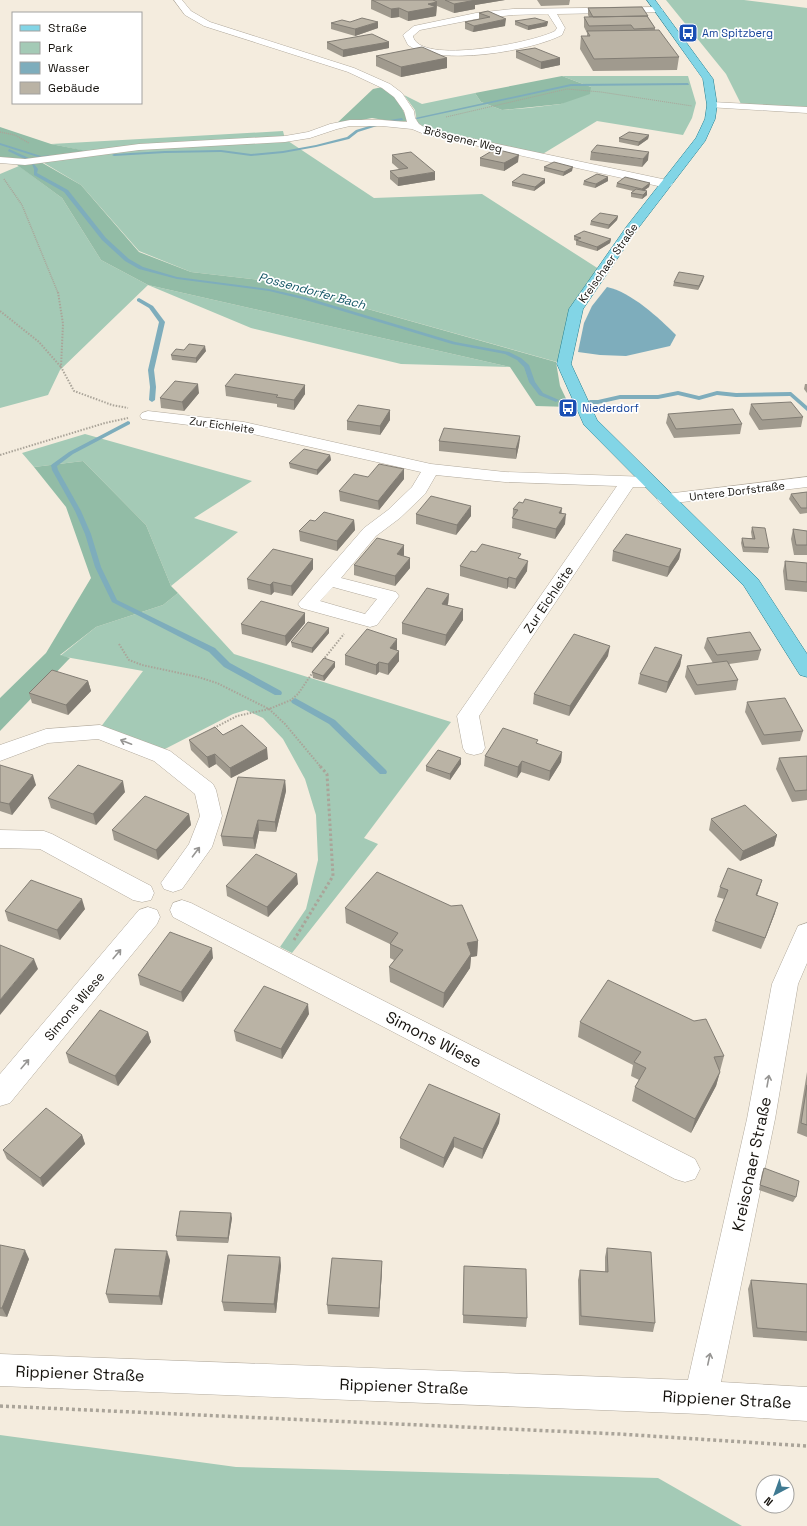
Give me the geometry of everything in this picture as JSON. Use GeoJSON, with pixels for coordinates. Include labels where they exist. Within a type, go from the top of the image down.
{"type":"FeatureCollection","features":[{"type":"Feature","properties":{"kind":"main road","name":"Kreischaer Straße"},"geometry":{"type":"LineString","coordinates":[[651,0],[708,79],[712,105],[710,119],[701,139],[631,228],[576,309],[564,364],[590,422],[751,583],[807,670]]}},
{"type":"Feature","properties":{"kind":"street","name":"Brösgener Weg"},"geometry":{"type":"LineString","coordinates":[[178,0],[188,13],[208,24],[351,70],[386,86],[398,95],[409,111],[410,118],[415,126],[436,134],[667,184]]}},
{"type":"Feature","properties":{"kind":"street"},"geometry":{"type":"LineString","coordinates":[[551,12],[561,28],[559,33],[539,42],[491,51],[464,54],[446,53],[419,47],[411,43],[408,39],[408,35],[417,28],[476,16],[513,12],[659,10]]}},
{"type":"Feature","properties":{"kind":"street"},"geometry":{"type":"LineString","coordinates":[[712,105],[807,110]]}},
{"type":"Feature","properties":{"kind":"street"},"geometry":{"type":"LineString","coordinates":[[0,160],[13,162],[39,160],[118,149],[285,139],[310,135],[334,126],[350,123],[382,123],[415,126]]}},
{"type":"Feature","properties":{"kind":"street","name":"Zur Eichleite"},"geometry":{"type":"LineString","coordinates":[[148,416],[244,427],[430,469],[505,477],[649,482]]}},
{"type":"Feature","properties":{"kind":"street"},"geometry":{"type":"LineString","coordinates":[[328,580],[390,596],[370,621],[308,604],[328,580],[370,532],[394,514],[419,490],[430,469]]}},
{"type":"Feature","properties":{"kind":"street","name":"Zur Eichleite"},"geometry":{"type":"LineString","coordinates":[[474,748],[468,716],[628,482]]}},
{"type":"Feature","properties":{"kind":"street","name":"Untere Dorfstraße"},"geometry":{"type":"LineString","coordinates":[[666,498],[807,482]]}},
{"type":"Feature","properties":{"kind":"street"},"geometry":{"type":"LineString","coordinates":[[0,753],[46,736],[100,732],[162,756],[205,790],[211,816],[200,847],[173,883],[183,888],[187,899],[182,910],[170,918],[157,919],[145,905],[44,840],[0,839]]}},
{"type":"Feature","properties":{"kind":"street","name":"Simons Wiese"},"geometry":{"type":"LineString","coordinates":[[0,1094],[145,905],[150,886],[160,883],[173,883]]}},
{"type":"Feature","properties":{"kind":"street","name":"Simons Wiese"},"geometry":{"type":"LineString","coordinates":[[182,910],[685,1168]]}},
{"type":"Feature","properties":{"kind":"street","name":"Kreischaer Straße"},"geometry":{"type":"LineString","coordinates":[[701,1397],[761,1119],[785,984],[807,933]]}},
{"type":"Feature","properties":{"kind":"street","name":"Rippiener Straße"},"geometry":{"type":"LineString","coordinates":[[0,1370],[701,1397],[807,1404]]}},
{"type":"Feature","properties":{"kind":"path"},"geometry":{"type":"LineString","coordinates":[[415,126],[453,115],[567,89],[601,92],[704,107],[712,105]]}},
{"type":"Feature","properties":{"kind":"path"},"geometry":{"type":"LineString","coordinates":[[13,162],[3,177],[22,205],[57,289],[63,324],[60,367]]}},
{"type":"Feature","properties":{"kind":"path"},"geometry":{"type":"LineString","coordinates":[[0,311],[39,342],[60,367],[74,391],[112,405],[134,409],[148,416]]}},
{"type":"Feature","properties":{"kind":"path"},"geometry":{"type":"LineString","coordinates":[[0,455],[105,423],[127,418],[148,416]]}},
{"type":"Feature","properties":{"kind":"path"},"geometry":{"type":"LineString","coordinates":[[323,660],[357,618]]}},
{"type":"Feature","properties":{"kind":"path"},"geometry":{"type":"LineString","coordinates":[[119,644],[129,660],[142,665],[198,677],[217,683],[269,709],[285,724],[327,774],[332,876],[281,961]]}},
{"type":"Feature","properties":{"kind":"path"},"geometry":{"type":"LineString","coordinates":[[210,730],[237,716],[269,709],[291,700],[298,694],[318,666]]}},
{"type":"Feature","properties":{"kind":"path"},"geometry":{"type":"LineString","coordinates":[[0,1406],[619,1434],[807,1446]]}},
{"type":"Feature","properties":{"kind":"green space"},"geometry":{"type":"Polygon","coordinates":[[[666,0],[744,0],[807,8],[807,108],[741,104],[726,74],[666,0]]]}},
{"type":"Feature","properties":{"kind":"green space"},"geometry":{"type":"Polygon","coordinates":[[[562,76],[688,76],[696,103],[692,118],[683,135],[597,121],[541,155],[440,133],[422,126],[417,122],[415,110],[404,95],[422,104],[475,93],[481,102],[502,110],[561,104],[591,87],[562,76]]]}},
{"type":"Feature","properties":{"kind":"green space"},"geometry":{"type":"Polygon","coordinates":[[[562,76],[591,87],[590,94],[561,104],[502,110],[481,102],[475,93],[562,76]]]}},
{"type":"Feature","properties":{"kind":"green space"},"geometry":{"type":"Polygon","coordinates":[[[382,87],[397,98],[408,121],[396,122],[372,118],[335,125],[373,89],[382,87]]]}},
{"type":"Feature","properties":{"kind":"green space"},"geometry":{"type":"Polygon","coordinates":[[[0,127],[51,144],[92,152],[39,161],[81,185],[139,252],[191,272],[268,281],[556,362],[560,386],[570,407],[536,406],[510,367],[148,285],[101,260],[62,198],[13,162],[0,157],[0,127]]]}},
{"type":"Feature","properties":{"kind":"green space"},"geometry":{"type":"Polygon","coordinates":[[[283,131],[285,139],[374,198],[482,194],[602,271],[576,309],[564,364],[268,281],[191,272],[139,251],[81,185],[39,160],[90,152],[51,144],[283,131]]]}},
{"type":"Feature","properties":{"kind":"green space"},"geometry":{"type":"Polygon","coordinates":[[[19,166],[62,198],[101,260],[148,285],[60,370],[48,395],[0,408],[0,174],[19,166]]]}},
{"type":"Feature","properties":{"kind":"green space"},"geometry":{"type":"Polygon","coordinates":[[[148,285],[510,367],[401,364],[251,328],[148,285]]]}},
{"type":"Feature","properties":{"kind":"green space"},"geometry":{"type":"Polygon","coordinates":[[[85,434],[252,481],[194,518],[238,532],[171,586],[146,525],[83,461],[34,467],[22,453],[85,434]]]}},
{"type":"Feature","properties":{"kind":"green space"},"geometry":{"type":"Polygon","coordinates":[[[83,461],[146,525],[171,586],[178,593],[163,605],[96,627],[60,655],[70,658],[0,731],[0,698],[46,653],[91,578],[66,507],[34,467],[83,461]]]}},
{"type":"Feature","properties":{"kind":"green space"},"geometry":{"type":"Polygon","coordinates":[[[178,593],[234,654],[451,722],[364,838],[378,844],[292,953],[280,947],[306,909],[318,860],[316,815],[305,779],[283,739],[263,718],[246,710],[233,714],[163,750],[100,728],[143,671],[60,656],[96,627],[163,605],[178,593]]]}},
{"type":"Feature","properties":{"kind":"green space"},"geometry":{"type":"Polygon","coordinates":[[[0,1435],[236,1467],[658,1478],[742,1526],[0,1526],[0,1435]]]}},
{"type":"Feature","properties":{"kind":"water"},"geometry":{"type":"Polygon","coordinates":[[[607,287],[626,294],[644,306],[676,335],[670,346],[626,356],[578,352],[584,323],[592,306],[607,287]]]}},
{"type":"Feature","properties":{"kind":"building"},"geometry":{"type":"Polygon","coordinates":[[[372,0],[433,0],[437,2],[428,4],[436,7],[408,12],[399,8],[391,9],[372,0]]]}},
{"type":"Feature","properties":{"kind":"building"},"geometry":{"type":"Polygon","coordinates":[[[445,0],[476,0],[454,4],[445,0]]]}},
{"type":"Feature","properties":{"kind":"building"},"geometry":{"type":"Polygon","coordinates":[[[642,7],[648,16],[593,17],[588,8],[642,7]]]}},
{"type":"Feature","properties":{"kind":"building"},"geometry":{"type":"Polygon","coordinates":[[[488,11],[506,19],[474,26],[465,22],[490,17],[479,13],[488,11]]]}},
{"type":"Feature","properties":{"kind":"building"},"geometry":{"type":"Polygon","coordinates":[[[647,16],[655,28],[634,29],[631,25],[589,26],[584,17],[647,16]]]}},
{"type":"Feature","properties":{"kind":"building"},"geometry":{"type":"Polygon","coordinates":[[[362,18],[378,22],[355,29],[331,23],[342,20],[350,22],[362,18]]]}},
{"type":"Feature","properties":{"kind":"building"},"geometry":{"type":"Polygon","coordinates":[[[535,18],[548,22],[528,26],[515,21],[535,18]]]}},
{"type":"Feature","properties":{"kind":"building"},"geometry":{"type":"Polygon","coordinates":[[[659,30],[679,57],[594,59],[581,36],[590,36],[587,31],[659,30]]]}},
{"type":"Feature","properties":{"kind":"building"},"geometry":{"type":"Polygon","coordinates":[[[372,34],[389,42],[343,50],[327,42],[372,34]]]}},
{"type":"Feature","properties":{"kind":"building"},"geometry":{"type":"Polygon","coordinates":[[[422,47],[447,58],[401,67],[376,56],[422,47]]]}},
{"type":"Feature","properties":{"kind":"building"},"geometry":{"type":"Polygon","coordinates":[[[535,48],[560,58],[541,62],[516,51],[535,48]]]}},
{"type":"Feature","properties":{"kind":"building"},"geometry":{"type":"Polygon","coordinates":[[[629,132],[649,135],[639,142],[619,138],[629,132]]]}},
{"type":"Feature","properties":{"kind":"building"},"geometry":{"type":"Polygon","coordinates":[[[597,145],[649,152],[643,159],[591,152],[597,145]]]}},
{"type":"Feature","properties":{"kind":"building"},"geometry":{"type":"Polygon","coordinates":[[[495,149],[519,155],[504,163],[480,158],[495,149]]]}},
{"type":"Feature","properties":{"kind":"building"},"geometry":{"type":"Polygon","coordinates":[[[411,152],[435,172],[398,178],[390,171],[408,168],[392,155],[411,152]]]}},
{"type":"Feature","properties":{"kind":"building"},"geometry":{"type":"Polygon","coordinates":[[[554,162],[573,167],[564,172],[544,167],[554,162]]]}},
{"type":"Feature","properties":{"kind":"building"},"geometry":{"type":"Polygon","coordinates":[[[523,174],[545,179],[535,187],[512,182],[523,174]]]}},
{"type":"Feature","properties":{"kind":"building"},"geometry":{"type":"Polygon","coordinates":[[[597,174],[608,177],[596,184],[584,181],[597,174]]]}},
{"type":"Feature","properties":{"kind":"building"},"geometry":{"type":"Polygon","coordinates":[[[625,177],[650,183],[642,189],[617,183],[625,177]]]}},
{"type":"Feature","properties":{"kind":"building"},"geometry":{"type":"Polygon","coordinates":[[[636,189],[647,191],[643,195],[631,193],[636,189]]]}},
{"type":"Feature","properties":{"kind":"building"},"geometry":{"type":"Polygon","coordinates":[[[600,213],[618,216],[609,225],[591,221],[600,213]]]}},
{"type":"Feature","properties":{"kind":"building"},"geometry":{"type":"Polygon","coordinates":[[[584,231],[611,239],[597,247],[576,240],[581,238],[574,236],[584,231]]]}},
{"type":"Feature","properties":{"kind":"building"},"geometry":{"type":"Polygon","coordinates":[[[679,272],[704,276],[699,286],[674,282],[679,272]]]}},
{"type":"Feature","properties":{"kind":"building"},"geometry":{"type":"Polygon","coordinates":[[[189,344],[205,346],[196,358],[171,355],[176,349],[184,350],[189,344]]]}},
{"type":"Feature","properties":{"kind":"building"},"geometry":{"type":"Polygon","coordinates":[[[235,374],[305,385],[294,400],[276,397],[278,395],[225,386],[235,374]]]}},
{"type":"Feature","properties":{"kind":"building"},"geometry":{"type":"Polygon","coordinates":[[[175,381],[198,384],[182,402],[160,398],[175,381]]]}},
{"type":"Feature","properties":{"kind":"building"},"geometry":{"type":"Polygon","coordinates":[[[791,402],[803,417],[762,420],[751,404],[791,402]]]}},
{"type":"Feature","properties":{"kind":"building"},"geometry":{"type":"Polygon","coordinates":[[[358,405],[390,410],[380,426],[347,421],[358,405]]]}},
{"type":"Feature","properties":{"kind":"building"},"geometry":{"type":"Polygon","coordinates":[[[733,409],[742,424],[676,429],[668,414],[733,409]]]}},
{"type":"Feature","properties":{"kind":"building"},"geometry":{"type":"Polygon","coordinates":[[[444,428],[520,436],[516,449],[439,441],[444,428]]]}},
{"type":"Feature","properties":{"kind":"building"},"geometry":{"type":"Polygon","coordinates":[[[304,449],[330,455],[317,470],[289,463],[304,449]]]}},
{"type":"Feature","properties":{"kind":"building"},"geometry":{"type":"Polygon","coordinates":[[[379,464],[404,469],[378,501],[339,491],[354,474],[368,477],[379,464]]]}},
{"type":"Feature","properties":{"kind":"building"},"geometry":{"type":"Polygon","coordinates":[[[807,492],[807,508],[801,508],[791,494],[807,492]]]}},
{"type":"Feature","properties":{"kind":"building"},"geometry":{"type":"Polygon","coordinates":[[[431,496],[471,506],[457,525],[416,514],[431,496]]]}},
{"type":"Feature","properties":{"kind":"building"},"geometry":{"type":"Polygon","coordinates":[[[525,499],[562,508],[559,513],[566,514],[556,529],[512,518],[518,510],[513,509],[519,502],[523,503],[525,499]]]}},
{"type":"Feature","properties":{"kind":"building"},"geometry":{"type":"Polygon","coordinates":[[[324,512],[354,520],[337,541],[299,531],[310,520],[315,521],[324,512]]]}},
{"type":"Feature","properties":{"kind":"building"},"geometry":{"type":"Polygon","coordinates":[[[752,527],[765,528],[769,548],[744,547],[742,538],[755,539],[752,527]]]}},
{"type":"Feature","properties":{"kind":"building"},"geometry":{"type":"Polygon","coordinates":[[[793,529],[807,531],[807,545],[796,545],[793,529]]]}},
{"type":"Feature","properties":{"kind":"building"},"geometry":{"type":"Polygon","coordinates":[[[626,534],[681,549],[669,567],[613,551],[626,534]]]}},
{"type":"Feature","properties":{"kind":"building"},"geometry":{"type":"Polygon","coordinates":[[[377,538],[404,545],[397,554],[410,558],[395,576],[354,565],[377,538]]]}},
{"type":"Feature","properties":{"kind":"building"},"geometry":{"type":"Polygon","coordinates":[[[482,544],[521,554],[518,558],[528,561],[516,579],[509,577],[507,579],[460,566],[471,551],[476,552],[482,544]]]}},
{"type":"Feature","properties":{"kind":"building"},"geometry":{"type":"Polygon","coordinates":[[[273,549],[313,559],[291,586],[273,582],[270,585],[247,579],[273,549]]]}},
{"type":"Feature","properties":{"kind":"building"},"geometry":{"type":"Polygon","coordinates":[[[785,561],[807,563],[807,582],[787,580],[785,561]]]}},
{"type":"Feature","properties":{"kind":"building"},"geometry":{"type":"Polygon","coordinates":[[[427,588],[449,594],[442,604],[463,609],[446,635],[402,623],[427,588]]]}},
{"type":"Feature","properties":{"kind":"building"},"geometry":{"type":"Polygon","coordinates":[[[261,601],[305,613],[285,636],[241,624],[261,601]]]}},
{"type":"Feature","properties":{"kind":"building"},"geometry":{"type":"Polygon","coordinates":[[[308,622],[329,628],[312,648],[291,642],[308,622]]]}},
{"type":"Feature","properties":{"kind":"building"},"geometry":{"type":"Polygon","coordinates":[[[367,629],[397,639],[390,648],[399,651],[388,664],[379,662],[376,665],[345,655],[367,629]]]}},
{"type":"Feature","properties":{"kind":"building"},"geometry":{"type":"Polygon","coordinates":[[[750,632],[761,650],[717,655],[707,638],[750,632]]]}},
{"type":"Feature","properties":{"kind":"building"},"geometry":{"type":"Polygon","coordinates":[[[574,634],[610,646],[570,706],[534,694],[574,634]]]}},
{"type":"Feature","properties":{"kind":"building"},"geometry":{"type":"Polygon","coordinates":[[[655,647],[682,655],[668,682],[640,674],[655,647]]]}},
{"type":"Feature","properties":{"kind":"building"},"geometry":{"type":"Polygon","coordinates":[[[324,658],[335,662],[323,676],[312,672],[324,658]]]}},
{"type":"Feature","properties":{"kind":"building"},"geometry":{"type":"Polygon","coordinates":[[[727,661],[738,680],[697,685],[687,666],[727,661]]]}},
{"type":"Feature","properties":{"kind":"building"},"geometry":{"type":"Polygon","coordinates":[[[52,670],[88,681],[66,705],[29,693],[52,670]]]}},
{"type":"Feature","properties":{"kind":"building"},"geometry":{"type":"Polygon","coordinates":[[[785,698],[803,731],[764,735],[747,702],[785,698]]]}},
{"type":"Feature","properties":{"kind":"building"},"geometry":{"type":"Polygon","coordinates":[[[242,725],[267,748],[230,768],[215,754],[207,757],[189,740],[215,727],[223,735],[242,725]]]}},
{"type":"Feature","properties":{"kind":"building"},"geometry":{"type":"Polygon","coordinates":[[[503,728],[538,740],[536,743],[562,752],[550,771],[522,761],[518,767],[485,756],[503,728]]]}},
{"type":"Feature","properties":{"kind":"building"},"geometry":{"type":"Polygon","coordinates":[[[438,750],[461,758],[450,774],[426,766],[438,750]]]}},
{"type":"Feature","properties":{"kind":"building"},"geometry":{"type":"Polygon","coordinates":[[[807,756],[807,790],[795,791],[779,758],[807,756]]]}},
{"type":"Feature","properties":{"kind":"building"},"geometry":{"type":"Polygon","coordinates":[[[0,765],[33,775],[9,804],[0,802],[0,765]]]}},
{"type":"Feature","properties":{"kind":"building"},"geometry":{"type":"Polygon","coordinates":[[[78,765],[123,781],[93,814],[48,798],[78,765]]]}},
{"type":"Feature","properties":{"kind":"building"},"geometry":{"type":"Polygon","coordinates":[[[238,777],[285,780],[275,822],[258,820],[253,838],[221,836],[238,777]]]}},
{"type":"Feature","properties":{"kind":"building"},"geometry":{"type":"Polygon","coordinates":[[[145,796],[189,814],[156,850],[112,830],[145,796]]]}},
{"type":"Feature","properties":{"kind":"building"},"geometry":{"type":"Polygon","coordinates":[[[745,805],[777,835],[743,851],[711,819],[745,805]]]}},
{"type":"Feature","properties":{"kind":"building"},"geometry":{"type":"Polygon","coordinates":[[[256,854],[297,874],[267,907],[226,886],[256,854]]]}},
{"type":"Feature","properties":{"kind":"building"},"geometry":{"type":"Polygon","coordinates":[[[728,868],[762,880],[756,895],[778,903],[765,938],[715,921],[728,890],[720,887],[728,868]]]}},
{"type":"Feature","properties":{"kind":"building"},"geometry":{"type":"Polygon","coordinates":[[[377,872],[451,906],[462,905],[478,941],[467,943],[471,954],[444,993],[389,967],[403,950],[390,944],[398,933],[345,908],[377,872]]]}},
{"type":"Feature","properties":{"kind":"building"},"geometry":{"type":"Polygon","coordinates":[[[31,880],[82,899],[57,930],[5,911],[31,880]]]}},
{"type":"Feature","properties":{"kind":"building"},"geometry":{"type":"Polygon","coordinates":[[[170,932],[212,948],[181,992],[138,975],[170,932]]]}},
{"type":"Feature","properties":{"kind":"building"},"geometry":{"type":"Polygon","coordinates":[[[0,945],[34,959],[0,1000],[0,945]]]}},
{"type":"Feature","properties":{"kind":"building"},"geometry":{"type":"Polygon","coordinates":[[[608,980],[694,1021],[706,1019],[724,1056],[714,1057],[720,1072],[695,1119],[635,1087],[646,1068],[634,1062],[641,1052],[580,1022],[608,980]]]}},
{"type":"Feature","properties":{"kind":"building"},"geometry":{"type":"Polygon","coordinates":[[[264,986],[308,1004],[281,1049],[234,1031],[264,986]]]}},
{"type":"Feature","properties":{"kind":"building"},"geometry":{"type":"Polygon","coordinates":[[[100,1010],[148,1032],[115,1076],[66,1053],[100,1010]]]}},
{"type":"Feature","properties":{"kind":"building"},"geometry":{"type":"Polygon","coordinates":[[[429,1084],[500,1114],[483,1149],[454,1137],[444,1158],[400,1138],[429,1084]]]}},
{"type":"Feature","properties":{"kind":"building"},"geometry":{"type":"Polygon","coordinates":[[[807,1085],[807,1125],[801,1123],[807,1085]]]}},
{"type":"Feature","properties":{"kind":"building"},"geometry":{"type":"Polygon","coordinates":[[[46,1108],[82,1135],[40,1178],[3,1150],[46,1108]]]}},
{"type":"Feature","properties":{"kind":"building"},"geometry":{"type":"Polygon","coordinates":[[[764,1168],[799,1181],[796,1197],[760,1185],[764,1168]]]}},
{"type":"Feature","properties":{"kind":"building"},"geometry":{"type":"Polygon","coordinates":[[[180,1211],[231,1213],[228,1238],[176,1236],[180,1211]]]}},
{"type":"Feature","properties":{"kind":"building"},"geometry":{"type":"Polygon","coordinates":[[[0,1245],[25,1250],[2,1308],[0,1308],[0,1245]]]}},
{"type":"Feature","properties":{"kind":"building"},"geometry":{"type":"Polygon","coordinates":[[[607,1248],[651,1252],[655,1323],[581,1316],[580,1270],[608,1272],[607,1248]]]}},
{"type":"Feature","properties":{"kind":"building"},"geometry":{"type":"Polygon","coordinates":[[[115,1249],[167,1251],[159,1296],[106,1294],[115,1249]]]}},
{"type":"Feature","properties":{"kind":"building"},"geometry":{"type":"Polygon","coordinates":[[[228,1255],[280,1257],[274,1304],[222,1302],[228,1255]]]}},
{"type":"Feature","properties":{"kind":"building"},"geometry":{"type":"Polygon","coordinates":[[[332,1258],[382,1261],[379,1308],[327,1305],[332,1258]]]}},
{"type":"Feature","properties":{"kind":"building"},"geometry":{"type":"Polygon","coordinates":[[[464,1266],[526,1269],[527,1318],[463,1315],[464,1266]]]}},
{"type":"Feature","properties":{"kind":"building"},"geometry":{"type":"Polygon","coordinates":[[[751,1280],[807,1284],[807,1332],[757,1328],[751,1280]]]}},
{"type":"Feature","properties":{"kind":"waterway"},"geometry":{"type":"LineString","coordinates":[[417,118],[571,85],[688,84]]}},
{"type":"Feature","properties":{"kind":"waterway"},"geometry":{"type":"LineString","coordinates":[[386,121],[402,119]]}},
{"type":"Feature","properties":{"kind":"waterway"},"geometry":{"type":"LineString","coordinates":[[114,155],[221,151],[251,155],[283,152],[348,138],[357,131],[376,125]]}},
{"type":"Feature","properties":{"kind":"waterway"},"geometry":{"type":"LineString","coordinates":[[0,144],[41,157],[50,156]]}},
{"type":"Feature","properties":{"kind":"waterway","name":"Possendorfer Bach"},"geometry":{"type":"LineString","coordinates":[[9,150],[28,159]]}},
{"type":"Feature","properties":{"kind":"waterway","name":"Possendorfer Bach"},"geometry":{"type":"LineString","coordinates":[[33,165],[36,169],[35,174],[66,191],[104,239],[127,260],[141,268],[177,278],[269,290],[303,298],[454,343],[507,353],[519,359],[527,366],[532,382],[541,394],[556,400]]}},
{"type":"Feature","properties":{"kind":"waterway"},"geometry":{"type":"LineString","coordinates":[[139,300],[151,307],[162,322],[151,370],[153,387],[152,400]]}},
{"type":"Feature","properties":{"kind":"waterway","name":"Possendorfer Bach"},"geometry":{"type":"LineString","coordinates":[[590,402],[598,402],[620,397],[658,397],[678,393],[699,398],[717,393],[736,395],[791,394],[807,409]]}},
{"type":"Feature","properties":{"kind":"waterway"},"geometry":{"type":"LineString","coordinates":[[128,423],[71,453],[54,465],[55,470],[78,511],[88,534],[98,567],[114,601],[212,650],[227,665],[278,693]]}},
{"type":"Feature","properties":{"kind":"waterway"},"geometry":{"type":"LineString","coordinates":[[295,701],[332,722],[383,772]]}},
{"type":"Feature","properties":{"kind":"place","name":"Am Spitzberg"},"geometry":{"type":"Point","coordinates":[688,33]}},
{"type":"Feature","properties":{"kind":"place","name":"Niederdorf"},"geometry":{"type":"Point","coordinates":[568,408]}}]}
